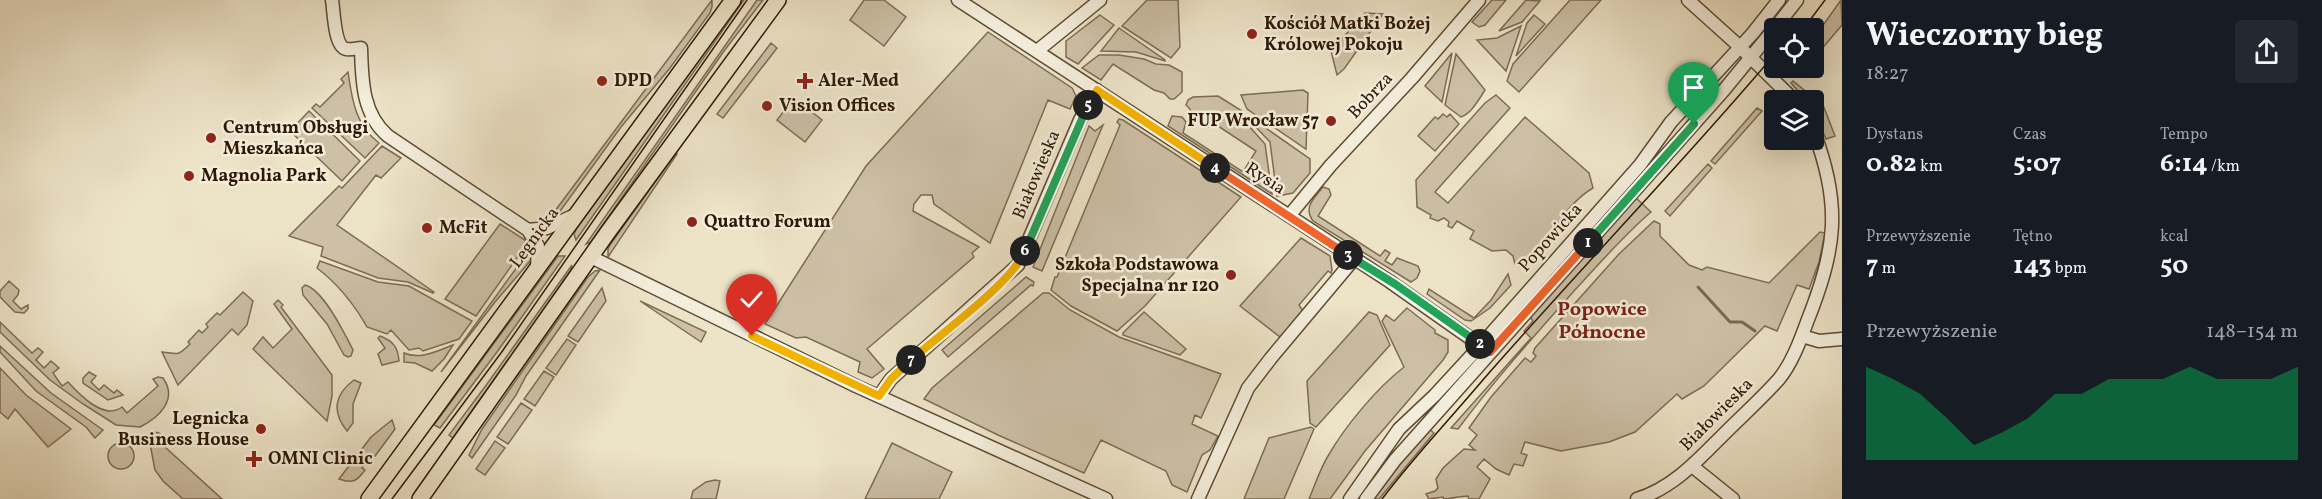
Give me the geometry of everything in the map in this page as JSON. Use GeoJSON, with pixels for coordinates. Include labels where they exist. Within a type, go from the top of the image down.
{"type":"FeatureCollection","features":[{"type":"Feature","properties":{"kind":"main road","name":"Legnicka"},"geometry":{"type":"LineString","coordinates":[[369,499],[733,0]]}},
{"type":"Feature","properties":{"kind":"main road"},"geometry":{"type":"LineString","coordinates":[[420,499],[591,257],[778,0]]}},
{"type":"Feature","properties":{"kind":"street"},"geometry":{"type":"LineString","coordinates":[[332,0],[340,45],[346,49],[361,48],[366,103],[380,129],[528,230],[538,246],[537,269]]}},
{"type":"Feature","properties":{"kind":"street","name":"Rysia"},"geometry":{"type":"LineString","coordinates":[[958,0],[1395,284],[1486,348]]}},
{"type":"Feature","properties":{"kind":"street"},"geometry":{"type":"LineString","coordinates":[[1037,51],[1100,0]]}},
{"type":"Feature","properties":{"kind":"street","name":"Bobrza"},"geometry":{"type":"LineString","coordinates":[[1289,216],[1331,165],[1412,78],[1479,0]]}},
{"type":"Feature","properties":{"kind":"street"},"geometry":{"type":"LineString","coordinates":[[1688,0],[1784,90]]}},
{"type":"Feature","properties":{"kind":"street","name":"Popowicka"},"geometry":{"type":"LineString","coordinates":[[1366,499],[1486,348],[1640,165],[1671,122],[1779,0]]}},
{"type":"Feature","properties":{"kind":"street","name":"Popowicka"},"geometry":{"type":"LineString","coordinates":[[1783,18],[1797,0]]}},
{"type":"Feature","properties":{"kind":"street","name":"Popowicka"},"geometry":{"type":"LineString","coordinates":[[1350,499],[1399,429],[1486,348],[1764,42]]}},
{"type":"Feature","properties":{"kind":"street","name":"Białowieska"},"geometry":{"type":"LineString","coordinates":[[879,396],[891,379],[1018,265],[1080,120],[1097,90]]}},
{"type":"Feature","properties":{"kind":"street","name":"Białowieska"},"geometry":{"type":"LineString","coordinates":[[1637,499],[1656,492],[1692,466],[1780,378],[1802,336],[1838,241],[1832,190],[1820,150]]}},
{"type":"Feature","properties":{"kind":"street"},"geometry":{"type":"LineString","coordinates":[[528,230],[547,228],[577,215]]}},
{"type":"Feature","properties":{"kind":"street"},"geometry":{"type":"LineString","coordinates":[[591,257],[879,396],[1103,498]]}},
{"type":"Feature","properties":{"kind":"street"},"geometry":{"type":"LineString","coordinates":[[1198,499],[1251,383],[1354,259]]}},
{"type":"Feature","properties":{"kind":"street"},"geometry":{"type":"LineString","coordinates":[[1802,336],[1820,341],[1842,339]]}},
{"type":"Feature","properties":{"kind":"street"},"geometry":{"type":"LineString","coordinates":[[1692,466],[1732,499]]}},
{"type":"Feature","properties":{"kind":"shaded area"},"geometry":{"type":"Polygon","coordinates":[[[712,0],[710,13],[670,68],[621,127],[558,214],[549,222],[552,215],[712,0]]]}},
{"type":"Feature","properties":{"kind":"shaded area"},"geometry":{"type":"Polygon","coordinates":[[[744,0],[576,240],[574,234],[577,228],[744,0]]]}},
{"type":"Feature","properties":{"kind":"shaded area"},"geometry":{"type":"Polygon","coordinates":[[[757,0],[763,0],[724,51],[591,242],[586,244],[757,0]]]}},
{"type":"Feature","properties":{"kind":"shaded area"},"geometry":{"type":"Polygon","coordinates":[[[864,0],[884,0],[906,17],[884,46],[850,20],[864,0]]]}},
{"type":"Feature","properties":{"kind":"shaded area"},"geometry":{"type":"Polygon","coordinates":[[[1147,0],[1178,0],[1180,47],[1171,58],[1122,26],[1147,0]]]}},
{"type":"Feature","properties":{"kind":"shaded area"},"geometry":{"type":"Polygon","coordinates":[[[1492,0],[1506,0],[1485,25],[1479,27],[1472,22],[1492,0]]]}},
{"type":"Feature","properties":{"kind":"shaded area"},"geometry":{"type":"Polygon","coordinates":[[[1526,0],[1540,1],[1522,22],[1499,31],[1526,0]]]}},
{"type":"Feature","properties":{"kind":"shaded area"},"geometry":{"type":"Polygon","coordinates":[[[1570,0],[1601,0],[1519,92],[1507,81],[1513,64],[1570,0]]]}},
{"type":"Feature","properties":{"kind":"shaded area"},"geometry":{"type":"Polygon","coordinates":[[[1841,0],[1842,25],[1824,46],[1824,24],[1841,0]]]}},
{"type":"Feature","properties":{"kind":"shaded area"},"geometry":{"type":"Polygon","coordinates":[[[1365,13],[1383,14],[1344,69],[1337,75],[1331,51],[1365,13]]]}},
{"type":"Feature","properties":{"kind":"shaded area"},"geometry":{"type":"Polygon","coordinates":[[[1100,15],[1114,25],[1078,64],[1066,57],[1066,41],[1100,15]]]}},
{"type":"Feature","properties":{"kind":"shaded area"},"geometry":{"type":"Polygon","coordinates":[[[1534,15],[1545,24],[1516,56],[1527,23],[1534,15]]]}},
{"type":"Feature","properties":{"kind":"shaded area"},"geometry":{"type":"Polygon","coordinates":[[[1521,26],[1506,71],[1477,40],[1497,38],[1521,26]]]}},
{"type":"Feature","properties":{"kind":"shaded area"},"geometry":{"type":"Polygon","coordinates":[[[1119,28],[1165,61],[1136,52],[1101,51],[1119,28]]]}},
{"type":"Feature","properties":{"kind":"shaded area"},"geometry":{"type":"Polygon","coordinates":[[[988,32],[1072,88],[1076,96],[1070,109],[1048,100],[990,243],[934,204],[932,195],[921,195],[914,204],[913,211],[979,247],[972,253],[974,257],[867,349],[884,369],[872,378],[858,372],[860,362],[806,337],[796,338],[765,324],[866,166],[988,32]]]}},
{"type":"Feature","properties":{"kind":"shaded area"},"geometry":{"type":"Polygon","coordinates":[[[771,43],[777,48],[723,118],[717,114],[771,43]]]}},
{"type":"Feature","properties":{"kind":"shaded area"},"geometry":{"type":"Polygon","coordinates":[[[1452,53],[1442,102],[1425,86],[1452,53]]]}},
{"type":"Feature","properties":{"kind":"shaded area"},"geometry":{"type":"Polygon","coordinates":[[[1456,54],[1485,90],[1472,109],[1461,117],[1445,105],[1456,54]]]}},
{"type":"Feature","properties":{"kind":"shaded area"},"geometry":{"type":"Polygon","coordinates":[[[1099,55],[1119,55],[1169,65],[1182,72],[1182,92],[1174,99],[1170,99],[1164,93],[1154,90],[1113,64],[1101,80],[1082,68],[1099,55]]]}},
{"type":"Feature","properties":{"kind":"shaded area"},"geometry":{"type":"Polygon","coordinates":[[[348,72],[356,111],[365,128],[379,143],[365,158],[312,108],[316,104],[320,107],[344,83],[341,79],[348,72]]]}},
{"type":"Feature","properties":{"kind":"shaded area"},"geometry":{"type":"Polygon","coordinates":[[[1793,81],[1804,90],[1797,90],[1791,83],[1793,81]]]}},
{"type":"Feature","properties":{"kind":"shaded area"},"geometry":{"type":"Polygon","coordinates":[[[1303,90],[1308,93],[1306,149],[1247,109],[1241,95],[1303,90]]]}},
{"type":"Feature","properties":{"kind":"shaded area"},"geometry":{"type":"Polygon","coordinates":[[[1496,95],[1510,108],[1435,192],[1448,203],[1525,117],[1589,173],[1593,188],[1573,204],[1524,269],[1515,264],[1513,256],[1506,250],[1492,251],[1470,239],[1474,231],[1457,221],[1452,228],[1448,226],[1449,222],[1444,218],[1438,221],[1430,218],[1431,215],[1417,207],[1416,180],[1485,103],[1496,95]]]}},
{"type":"Feature","properties":{"kind":"shaded area"},"geometry":{"type":"Polygon","coordinates":[[[1218,96],[1242,111],[1249,126],[1265,144],[1272,194],[1168,126],[1172,116],[1182,117],[1186,122],[1183,133],[1243,172],[1256,151],[1215,124],[1205,128],[1201,126],[1186,105],[1193,97],[1218,96]]]}},
{"type":"Feature","properties":{"kind":"shaded area"},"geometry":{"type":"Polygon","coordinates":[[[794,98],[822,120],[805,142],[777,120],[794,98]]]}},
{"type":"Feature","properties":{"kind":"shaded area"},"geometry":{"type":"Polygon","coordinates":[[[1757,108],[1762,111],[1715,164],[1711,161],[1757,108]]]}},
{"type":"Feature","properties":{"kind":"shaded area"},"geometry":{"type":"Polygon","coordinates":[[[1824,108],[1835,136],[1826,139],[1824,134],[1824,108]]]}},
{"type":"Feature","properties":{"kind":"shaded area"},"geometry":{"type":"Polygon","coordinates":[[[309,111],[360,161],[342,181],[290,131],[309,111]]]}},
{"type":"Feature","properties":{"kind":"shaded area"},"geometry":{"type":"Polygon","coordinates":[[[1443,114],[1447,117],[1450,114],[1459,124],[1435,151],[1418,136],[1435,117],[1438,119],[1443,114]]]}},
{"type":"Feature","properties":{"kind":"shaded area"},"geometry":{"type":"Polygon","coordinates":[[[1250,117],[1310,159],[1310,173],[1293,193],[1277,196],[1270,142],[1253,124],[1250,117]]]}},
{"type":"Feature","properties":{"kind":"shaded area"},"geometry":{"type":"Polygon","coordinates":[[[1119,119],[1241,197],[1145,306],[1117,331],[1071,306],[1051,290],[1120,125],[1117,122],[1119,119]]]}},
{"type":"Feature","properties":{"kind":"shaded area"},"geometry":{"type":"Polygon","coordinates":[[[1103,125],[1042,271],[1033,267],[1089,126],[1095,131],[1103,125]]]}},
{"type":"Feature","properties":{"kind":"shaded area"},"geometry":{"type":"Polygon","coordinates":[[[382,146],[401,158],[381,178],[376,175],[337,225],[433,293],[408,282],[378,278],[321,256],[323,247],[289,236],[339,186],[342,188],[382,146]]]}},
{"type":"Feature","properties":{"kind":"shaded area"},"geometry":{"type":"Polygon","coordinates":[[[677,154],[608,257],[610,245],[677,154]]]}},
{"type":"Feature","properties":{"kind":"shaded area"},"geometry":{"type":"Polygon","coordinates":[[[1708,164],[1712,168],[1670,216],[1665,211],[1708,164]]]}},
{"type":"Feature","properties":{"kind":"shaded area"},"geometry":{"type":"Polygon","coordinates":[[[1323,187],[1329,189],[1331,195],[1318,216],[1380,256],[1385,250],[1390,253],[1385,261],[1392,265],[1397,258],[1418,266],[1420,271],[1417,278],[1411,282],[1313,221],[1309,207],[1323,187]]]}},
{"type":"Feature","properties":{"kind":"shaded area"},"geometry":{"type":"Polygon","coordinates":[[[1635,197],[1651,212],[1621,240],[1574,291],[1500,376],[1458,429],[1451,428],[1531,338],[1524,331],[1533,321],[1529,316],[1635,197]]]}},
{"type":"Feature","properties":{"kind":"shaded area"},"geometry":{"type":"Polygon","coordinates":[[[1654,221],[1660,224],[1660,236],[1689,265],[1702,270],[1707,267],[1769,283],[1820,232],[1825,233],[1819,262],[1809,289],[1797,285],[1777,331],[1765,326],[1704,386],[1682,399],[1677,394],[1635,432],[1609,442],[1561,451],[1525,442],[1521,453],[1527,455],[1523,466],[1514,464],[1509,475],[1496,469],[1484,459],[1477,467],[1490,479],[1479,499],[1469,499],[1468,496],[1429,499],[1426,494],[1438,488],[1436,479],[1443,468],[1464,449],[1475,450],[1469,445],[1477,435],[1469,428],[1491,397],[1525,358],[1531,362],[1536,356],[1533,353],[1535,348],[1619,254],[1654,221]]]}},
{"type":"Feature","properties":{"kind":"shaded area"},"geometry":{"type":"Polygon","coordinates":[[[500,224],[525,240],[526,245],[476,316],[445,299],[500,224]]]}},
{"type":"Feature","properties":{"kind":"shaded area"},"geometry":{"type":"Polygon","coordinates":[[[1301,238],[1330,256],[1332,270],[1331,273],[1328,271],[1299,305],[1303,311],[1280,337],[1240,306],[1301,238]]]}},
{"type":"Feature","properties":{"kind":"shaded area"},"geometry":{"type":"Polygon","coordinates":[[[533,245],[532,259],[495,302],[441,372],[533,245]]]}},
{"type":"Feature","properties":{"kind":"shaded area"},"geometry":{"type":"Polygon","coordinates":[[[558,256],[565,256],[497,352],[440,428],[434,425],[558,256]]]}},
{"type":"Feature","properties":{"kind":"shaded area"},"geometry":{"type":"Polygon","coordinates":[[[320,261],[378,282],[409,286],[472,321],[459,339],[423,351],[419,348],[409,350],[391,330],[387,334],[367,327],[345,295],[317,268],[320,261]]]}},
{"type":"Feature","properties":{"kind":"shaded area"},"geometry":{"type":"Polygon","coordinates":[[[572,265],[571,270],[453,438],[449,435],[572,265]]]}},
{"type":"Feature","properties":{"kind":"shaded area"},"geometry":{"type":"Polygon","coordinates":[[[600,270],[472,458],[469,455],[482,429],[588,277],[600,270]]]}},
{"type":"Feature","properties":{"kind":"shaded area"},"geometry":{"type":"Polygon","coordinates":[[[1508,274],[1511,285],[1490,308],[1471,321],[1465,320],[1427,294],[1429,289],[1474,318],[1491,300],[1508,274]]]}},
{"type":"Feature","properties":{"kind":"shaded area"},"geometry":{"type":"Polygon","coordinates":[[[1026,277],[1034,282],[1033,286],[1031,285],[948,357],[942,350],[1026,277]]]}},
{"type":"Feature","properties":{"kind":"shaded area"},"geometry":{"type":"Polygon","coordinates":[[[9,281],[19,290],[13,301],[21,309],[28,305],[24,313],[15,312],[0,297],[0,291],[9,281]]]}},
{"type":"Feature","properties":{"kind":"shaded area"},"geometry":{"type":"Polygon","coordinates":[[[305,285],[319,295],[333,313],[353,350],[351,356],[344,355],[327,324],[303,295],[302,288],[305,285]]]}},
{"type":"Feature","properties":{"kind":"shaded area"},"geometry":{"type":"Polygon","coordinates":[[[602,288],[606,301],[578,342],[568,336],[602,288]]]}},
{"type":"Feature","properties":{"kind":"shaded area"},"geometry":{"type":"Polygon","coordinates":[[[243,292],[253,301],[247,325],[238,335],[232,329],[178,385],[162,352],[176,354],[182,351],[190,344],[188,342],[199,330],[202,333],[208,327],[206,324],[217,313],[220,315],[243,292]]]}},
{"type":"Feature","properties":{"kind":"shaded area"},"geometry":{"type":"Polygon","coordinates":[[[1043,293],[1049,293],[1070,310],[1119,337],[1221,374],[1201,418],[1195,415],[1192,424],[1218,436],[1210,450],[1202,455],[1187,492],[1172,485],[1166,471],[1101,440],[1084,473],[924,399],[932,388],[1043,293]]]}},
{"type":"Feature","properties":{"kind":"shaded area"},"geometry":{"type":"Polygon","coordinates":[[[278,300],[332,375],[332,396],[327,421],[253,349],[263,337],[273,348],[292,329],[274,304],[278,300]]]}},
{"type":"Feature","properties":{"kind":"shaded area"},"geometry":{"type":"Polygon","coordinates":[[[640,301],[706,332],[701,342],[640,301]]]}},
{"type":"Feature","properties":{"kind":"shaded area"},"geometry":{"type":"Polygon","coordinates":[[[1407,308],[1435,330],[1435,333],[1448,340],[1448,352],[1365,451],[1330,499],[1309,499],[1335,444],[1362,408],[1404,367],[1382,321],[1386,315],[1394,321],[1407,308]]]}},
{"type":"Feature","properties":{"kind":"shaded area"},"geometry":{"type":"Polygon","coordinates":[[[1144,312],[1186,349],[1180,355],[1123,335],[1144,312]]]}},
{"type":"Feature","properties":{"kind":"shaded area"},"geometry":{"type":"Polygon","coordinates":[[[1369,312],[1377,315],[1390,345],[1316,427],[1310,423],[1307,381],[1369,312]]]}},
{"type":"Feature","properties":{"kind":"shaded area"},"geometry":{"type":"Polygon","coordinates":[[[0,322],[32,353],[38,348],[43,352],[36,360],[44,368],[51,361],[59,368],[53,373],[62,386],[68,382],[92,404],[108,411],[122,407],[127,413],[158,386],[153,379],[158,377],[163,378],[169,393],[165,407],[140,427],[116,425],[50,380],[0,332],[0,322]]]}},
{"type":"Feature","properties":{"kind":"shaded area"},"geometry":{"type":"Polygon","coordinates":[[[380,336],[394,345],[399,361],[382,365],[378,354],[385,348],[378,338],[380,336]]]}},
{"type":"Feature","properties":{"kind":"shaded area"},"geometry":{"type":"Polygon","coordinates":[[[567,339],[576,345],[556,375],[546,368],[567,339]]]}},
{"type":"Feature","properties":{"kind":"shaded area"},"geometry":{"type":"Polygon","coordinates":[[[453,345],[432,371],[415,363],[404,362],[404,353],[416,356],[453,345]]]}},
{"type":"Feature","properties":{"kind":"shaded area"},"geometry":{"type":"Polygon","coordinates":[[[0,346],[51,393],[103,430],[95,438],[86,427],[36,391],[0,352],[0,346]]]}},
{"type":"Feature","properties":{"kind":"shaded area"},"geometry":{"type":"Polygon","coordinates":[[[0,368],[26,395],[71,429],[48,447],[15,409],[8,419],[0,412],[0,368]]]}},
{"type":"Feature","properties":{"kind":"shaded area"},"geometry":{"type":"Polygon","coordinates":[[[544,371],[554,377],[535,406],[524,399],[544,371]]]}},
{"type":"Feature","properties":{"kind":"shaded area"},"geometry":{"type":"Polygon","coordinates":[[[89,372],[96,376],[91,382],[99,390],[104,385],[114,393],[117,390],[123,395],[108,400],[83,383],[83,378],[89,372]]]}},
{"type":"Feature","properties":{"kind":"shaded area"},"geometry":{"type":"Polygon","coordinates":[[[354,380],[361,383],[353,404],[353,423],[347,431],[339,417],[337,403],[343,391],[354,380]]]}},
{"type":"Feature","properties":{"kind":"shaded area"},"geometry":{"type":"Polygon","coordinates":[[[521,403],[532,410],[508,444],[497,437],[521,403]]]}},
{"type":"Feature","properties":{"kind":"shaded area"},"geometry":{"type":"Polygon","coordinates":[[[392,420],[395,429],[375,456],[372,455],[362,468],[365,470],[360,477],[351,481],[339,479],[371,437],[392,420]]]}},
{"type":"Feature","properties":{"kind":"shaded area"},"geometry":{"type":"Polygon","coordinates":[[[1311,427],[1314,429],[1284,499],[1244,499],[1269,438],[1311,427]]]}},
{"type":"Feature","properties":{"kind":"shaded area"},"geometry":{"type":"Polygon","coordinates":[[[1429,429],[1434,433],[1379,499],[1373,499],[1399,463],[1429,429]]]}},
{"type":"Feature","properties":{"kind":"shaded area"},"geometry":{"type":"Polygon","coordinates":[[[154,432],[166,439],[165,447],[222,499],[183,499],[163,481],[155,470],[150,444],[154,432]]]}},
{"type":"Feature","properties":{"kind":"shaded area"},"geometry":{"type":"Polygon","coordinates":[[[495,441],[505,448],[485,475],[476,469],[495,441]]]}},
{"type":"Feature","properties":{"kind":"shaded area"},"geometry":{"type":"Polygon","coordinates":[[[121,443],[130,447],[134,456],[130,465],[121,469],[112,465],[108,456],[112,447],[121,443]]]}},
{"type":"Feature","properties":{"kind":"shaded area"},"geometry":{"type":"Polygon","coordinates":[[[892,443],[952,472],[939,499],[865,499],[892,443]]]}},
{"type":"Feature","properties":{"kind":"shaded area"},"geometry":{"type":"Polygon","coordinates":[[[720,481],[716,499],[691,499],[693,491],[706,482],[720,481]]]}},
{"type":"Feature","properties":{"kind":"waterway"},"geometry":{"type":"LineString","coordinates":[[1698,287],[1730,322],[1742,322],[1755,331]]}},
{"type":"Feature","properties":{"kind":"tram line"},"geometry":{"type":"LineString","coordinates":[[392,499],[501,353],[747,0]]}},
{"type":"Feature","properties":{"kind":"tram line"},"geometry":{"type":"LineString","coordinates":[[1812,18],[1825,0]]}},
{"type":"Feature","properties":{"kind":"tram line"},"geometry":{"type":"LineString","coordinates":[[1382,499],[1482,381],[1764,66]]}},
{"type":"Feature","properties":{"kind":"place","name":"Kościół Matki Bożej Królowej Pokoju"},"geometry":{"type":"Point","coordinates":[1252,34]}},
{"type":"Feature","properties":{"kind":"place","name":"DPD"},"geometry":{"type":"Point","coordinates":[602,81]}},
{"type":"Feature","properties":{"kind":"place","name":"Aler-Med"},"geometry":{"type":"Point","coordinates":[805,81]}},
{"type":"Feature","properties":{"kind":"place","name":"Vision Offices"},"geometry":{"type":"Point","coordinates":[767,106]}},
{"type":"Feature","properties":{"kind":"place","name":"FUP Wrocław 57"},"geometry":{"type":"Point","coordinates":[1331,121]}},
{"type":"Feature","properties":{"kind":"place","name":"Centrum Obsługi Mieszkańca"},"geometry":{"type":"Point","coordinates":[211,138]}},
{"type":"Feature","properties":{"kind":"place","name":"Magnolia Park"},"geometry":{"type":"Point","coordinates":[189,176]}},
{"type":"Feature","properties":{"kind":"place","name":"Quattro Forum"},"geometry":{"type":"Point","coordinates":[692,222]}},
{"type":"Feature","properties":{"kind":"place","name":"McFit"},"geometry":{"type":"Point","coordinates":[427,228]}},
{"type":"Feature","properties":{"kind":"place","name":"Szkoła Podstawowa Specjalna nr 120"},"geometry":{"type":"Point","coordinates":[1231,275]}},
{"type":"Feature","properties":{"kind":"place","name":"Legnicka Business House"},"geometry":{"type":"Point","coordinates":[261,429]}},
{"type":"Feature","properties":{"kind":"place","name":"OMNI Clinic"},"geometry":{"type":"Point","coordinates":[254,459]}},
{"type":"Feature","properties":{"kind":"district","name":"Popowice Północne"},"geometry":{"type":"Point","coordinates":[1602,322]}},
{"type":"Feature","properties":{"kind":"route"},"geometry":{"type":"LineString","coordinates":[[752,336],[879,396],[891,379],[1018,265],[1080,120],[1097,90],[1395,284],[1490,352],[1694,124]]}}]}
